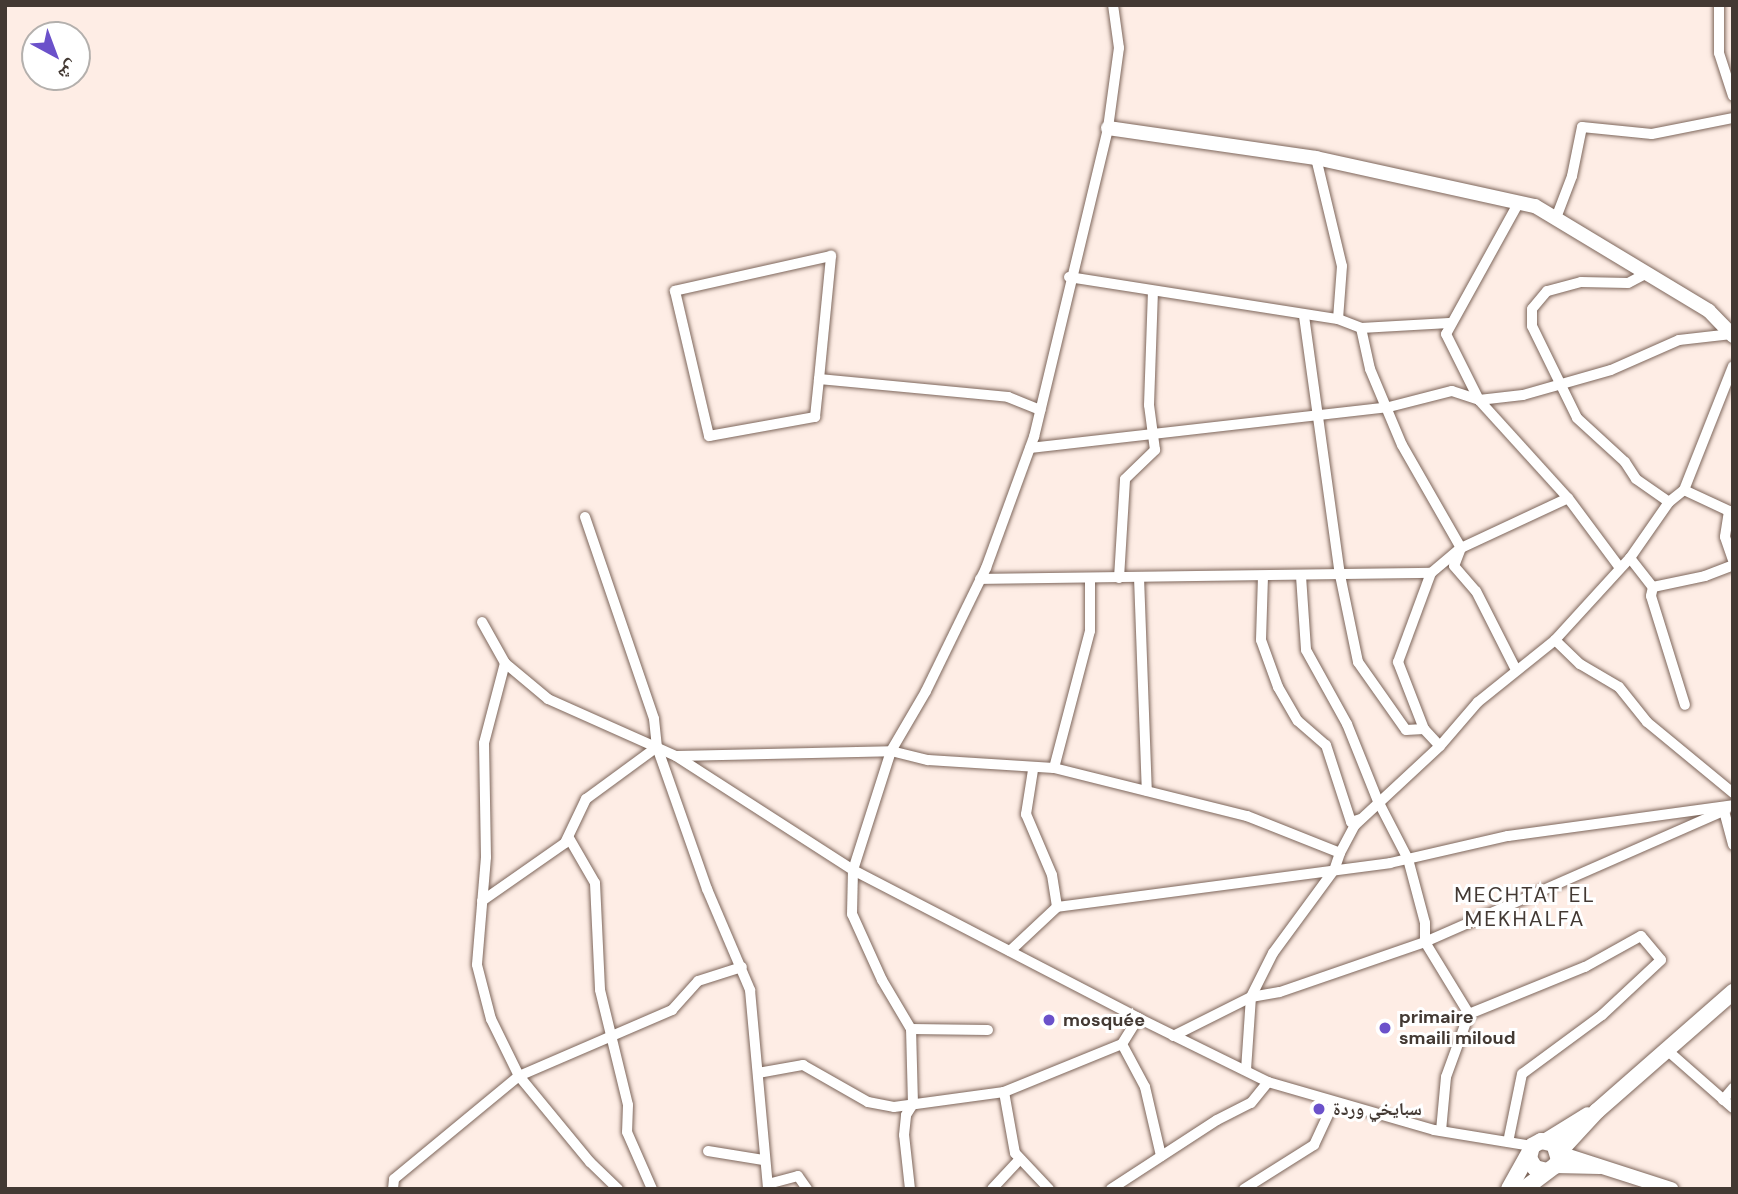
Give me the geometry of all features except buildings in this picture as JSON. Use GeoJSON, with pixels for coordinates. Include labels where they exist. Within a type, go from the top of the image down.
{"type":"FeatureCollection","features":[{"type":"Feature","properties":{"kind":"main road"},"geometry":{"type":"LineString","coordinates":[[1509,1189],[1545,1162],[1597,1111],[1733,992]]}},
{"type":"Feature","properties":{"kind":"street"},"geometry":{"type":"LineString","coordinates":[[910,1189],[905,1175],[904,1135],[906,1115],[913,1104],[911,1029],[882,980],[852,914],[853,870],[891,751],[926,691],[979,579],[1030,448],[1041,410],[1069,277],[1108,128],[1119,48],[1113,5]]}},
{"type":"Feature","properties":{"kind":"street"},"geometry":{"type":"LineString","coordinates":[[1719,5],[1719,53],[1733,96]]}},
{"type":"Feature","properties":{"kind":"street"},"geometry":{"type":"LineString","coordinates":[[1556,218],[1572,176],[1582,127],[1652,134],[1733,118]]}},
{"type":"Feature","properties":{"kind":"street"},"geometry":{"type":"LineString","coordinates":[[1108,128],[1316,158],[1519,202],[1556,218],[1709,311],[1732,335]]}},
{"type":"Feature","properties":{"kind":"street"},"geometry":{"type":"LineString","coordinates":[[1316,158],[1342,266],[1338,319]]}},
{"type":"Feature","properties":{"kind":"street"},"geometry":{"type":"LineString","coordinates":[[1519,202],[1449,323],[1446,334],[1453,354],[1479,400],[1569,498],[1620,568]]}},
{"type":"Feature","properties":{"kind":"street"},"geometry":{"type":"LineString","coordinates":[[831,256],[819,379],[815,417],[709,436],[675,291],[831,256]]}},
{"type":"Feature","properties":{"kind":"street"},"geometry":{"type":"LineString","coordinates":[[1647,273],[1628,283],[1581,282],[1547,291],[1532,309],[1532,326],[1564,385],[1577,418],[1625,462],[1636,480],[1669,502]]}},
{"type":"Feature","properties":{"kind":"street"},"geometry":{"type":"LineString","coordinates":[[1069,277],[1304,316],[1338,319],[1362,328],[1449,323]]}},
{"type":"Feature","properties":{"kind":"street"},"geometry":{"type":"LineString","coordinates":[[1119,578],[1125,480],[1155,450],[1148,342],[1153,291]]}},
{"type":"Feature","properties":{"kind":"street"},"geometry":{"type":"LineString","coordinates":[[1304,316],[1320,414],[1340,575],[1358,662],[1406,730],[1424,729]]}},
{"type":"Feature","properties":{"kind":"street"},"geometry":{"type":"LineString","coordinates":[[1362,328],[1370,369],[1389,407],[1402,445],[1461,548]]}},
{"type":"Feature","properties":{"kind":"street"},"geometry":{"type":"LineString","coordinates":[[1030,448],[1389,407],[1452,391],[1479,400],[1564,385],[1679,340],[1732,335]]}},
{"type":"Feature","properties":{"kind":"street"},"geometry":{"type":"LineString","coordinates":[[1246,1070],[1251,998],[1273,953],[1334,870],[1340,853],[1361,818],[1440,746],[1478,702],[1555,640],[1630,558],[1669,502],[1684,490],[1733,366]]}},
{"type":"Feature","properties":{"kind":"street"},"geometry":{"type":"LineString","coordinates":[[819,379],[1008,397],[1041,410]]}},
{"type":"Feature","properties":{"kind":"street"},"geometry":{"type":"LineString","coordinates":[[1653,587],[1705,576],[1733,562],[1725,537],[1728,511],[1684,490]]}},
{"type":"Feature","properties":{"kind":"street"},"geometry":{"type":"LineString","coordinates":[[1440,746],[1424,729],[1398,662],[1431,573],[1461,548],[1569,498]]}},
{"type":"Feature","properties":{"kind":"street"},"geometry":{"type":"LineString","coordinates":[[585,517],[654,719],[657,747],[707,889],[750,990],[768,1186],[798,1176],[807,1189]]}},
{"type":"Feature","properties":{"kind":"street"},"geometry":{"type":"LineString","coordinates":[[1461,548],[1454,566],[1476,591],[1516,670]]}},
{"type":"Feature","properties":{"kind":"street"},"geometry":{"type":"LineString","coordinates":[[1630,558],[1653,587]]}},
{"type":"Feature","properties":{"kind":"street"},"geometry":{"type":"LineString","coordinates":[[979,579],[1431,573]]}},
{"type":"Feature","properties":{"kind":"street"},"geometry":{"type":"LineString","coordinates":[[1263,576],[1261,640],[1278,687],[1298,720],[1326,745],[1351,822],[1361,818]]}},
{"type":"Feature","properties":{"kind":"street"},"geometry":{"type":"LineString","coordinates":[[1301,576],[1306,650],[1347,723],[1378,801],[1408,859],[1426,923],[1424,942],[1469,1014]]}},
{"type":"Feature","properties":{"kind":"street"},"geometry":{"type":"LineString","coordinates":[[1139,577],[1147,791]]}},
{"type":"Feature","properties":{"kind":"street"},"geometry":{"type":"LineString","coordinates":[[1054,768],[1090,631],[1090,578]]}},
{"type":"Feature","properties":{"kind":"street"},"geometry":{"type":"LineString","coordinates":[[1653,587],[1651,596],[1685,705]]}},
{"type":"Feature","properties":{"kind":"street"},"geometry":{"type":"LineString","coordinates":[[482,622],[505,663],[548,699],[676,756],[853,870],[1173,1036],[1268,1082],[1441,1131],[1508,1142],[1545,1162],[1608,1167],[1671,1189]]}},
{"type":"Feature","properties":{"kind":"street"},"geometry":{"type":"LineString","coordinates":[[1555,640],[1580,664],[1619,687],[1647,722],[1733,793]]}},
{"type":"Feature","properties":{"kind":"street"},"geometry":{"type":"LineString","coordinates":[[505,663],[484,743],[482,901],[477,965],[491,1019],[519,1076],[590,1162],[618,1189]]}},
{"type":"Feature","properties":{"kind":"street"},"geometry":{"type":"LineString","coordinates":[[482,901],[503,890],[569,838],[586,799],[657,747]]}},
{"type":"Feature","properties":{"kind":"street"},"geometry":{"type":"LineString","coordinates":[[676,756],[891,751],[915,759],[1033,770],[1054,768],[1247,816],[1340,853]]}},
{"type":"Feature","properties":{"kind":"street"},"geometry":{"type":"LineString","coordinates":[[1033,770],[1027,814],[1052,875],[1057,907]]}},
{"type":"Feature","properties":{"kind":"street"},"geometry":{"type":"LineString","coordinates":[[1010,951],[1057,907],[1408,859],[1521,833],[1611,825],[1730,808]]}},
{"type":"Feature","properties":{"kind":"street"},"geometry":{"type":"LineString","coordinates":[[1730,808],[1733,845]]}},
{"type":"Feature","properties":{"kind":"street"},"geometry":{"type":"LineString","coordinates":[[1173,1036],[1251,998],[1280,992],[1424,942],[1730,808]]}},
{"type":"Feature","properties":{"kind":"street"},"geometry":{"type":"LineString","coordinates":[[569,838],[595,883],[600,990],[628,1105],[627,1132],[652,1189]]}},
{"type":"Feature","properties":{"kind":"street"},"geometry":{"type":"LineString","coordinates":[[1441,1131],[1446,1077],[1469,1014],[1585,967],[1641,936],[1661,960],[1602,1015],[1522,1074],[1508,1142]]}},
{"type":"Feature","properties":{"kind":"street"},"geometry":{"type":"LineString","coordinates":[[393,1189],[394,1179],[519,1076],[672,1010],[698,981],[742,967]]}},
{"type":"Feature","properties":{"kind":"street"},"geometry":{"type":"LineString","coordinates":[[758,1073],[803,1065],[867,1102],[894,1107],[1004,1092],[1122,1044],[1138,1018]]}},
{"type":"Feature","properties":{"kind":"street"},"geometry":{"type":"LineString","coordinates":[[911,1029],[988,1030]]}},
{"type":"Feature","properties":{"kind":"street"},"geometry":{"type":"LineString","coordinates":[[1122,1044],[1145,1087],[1161,1156]]}},
{"type":"Feature","properties":{"kind":"street"},"geometry":{"type":"LineString","coordinates":[[1668,1051],[1733,1108]]}},
{"type":"Feature","properties":{"kind":"street"},"geometry":{"type":"LineString","coordinates":[[1111,1189],[1251,1103],[1268,1082]]}},
{"type":"Feature","properties":{"kind":"street"},"geometry":{"type":"LineString","coordinates":[[1723,1100],[1733,1088]]}},
{"type":"Feature","properties":{"kind":"street"},"geometry":{"type":"LineString","coordinates":[[1004,1092],[1020,1160],[1049,1189]]}},
{"type":"Feature","properties":{"kind":"street"},"geometry":{"type":"LineString","coordinates":[[1244,1189],[1314,1145],[1334,1102]]}},
{"type":"Feature","properties":{"kind":"street"},"geometry":{"type":"LineString","coordinates":[[708,1151],[764,1160]]}},
{"type":"Feature","properties":{"kind":"street"},"geometry":{"type":"LineString","coordinates":[[992,1189],[1020,1160]]}},
{"type":"Feature","properties":{"kind":"place","name":"mosquée"},"geometry":{"type":"Point","coordinates":[1049,1020]}},
{"type":"Feature","properties":{"kind":"place","name":"primaire smaili miloud"},"geometry":{"type":"Point","coordinates":[1385,1028]}},
{"type":"Feature","properties":{"kind":"place","name":"سبايخي وردة"},"geometry":{"type":"Point","coordinates":[1319,1109]}},
{"type":"Feature","properties":{"kind":"district","name":"MECHTAT EL MEKHALFA"},"geometry":{"type":"Point","coordinates":[1525,907]}}]}
